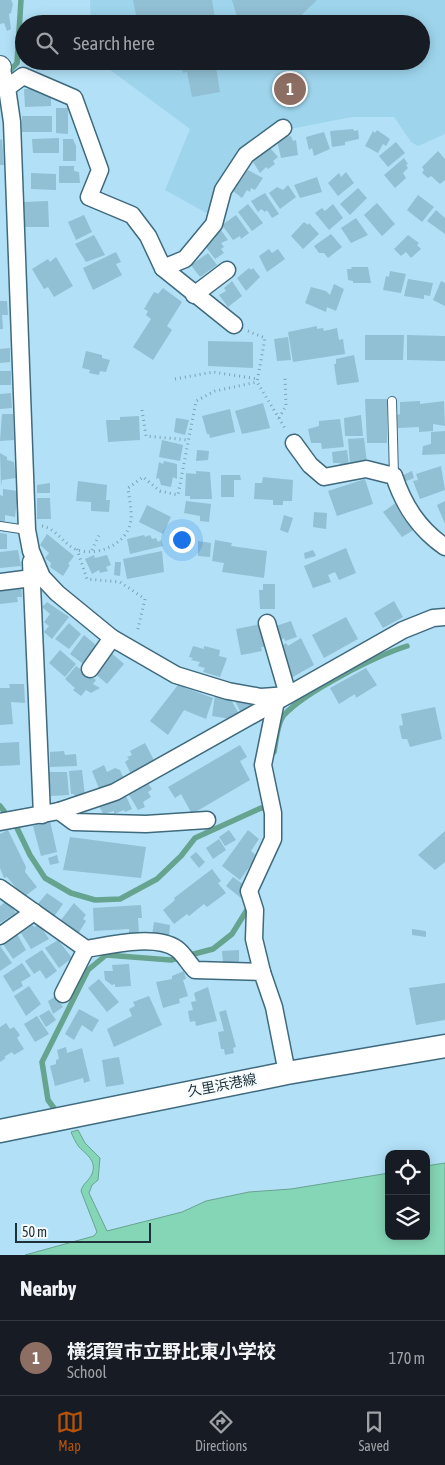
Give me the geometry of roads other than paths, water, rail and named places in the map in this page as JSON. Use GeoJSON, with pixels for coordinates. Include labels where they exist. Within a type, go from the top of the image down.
{"type":"FeatureCollection","features":[{"type":"Feature","properties":{"kind":"main road","name":"久里浜港線"},"geometry":{"type":"LineString","coordinates":[[0,1131],[61,1117],[287,1073],[445,1046]]}},
{"type":"Feature","properties":{"kind":"street"},"geometry":{"type":"LineString","coordinates":[[0,66],[7,88],[12,122],[27,527],[31,551],[42,814]]}},
{"type":"Feature","properties":{"kind":"street"},"geometry":{"type":"LineString","coordinates":[[7,88],[23,76],[74,98],[100,170],[89,197],[132,216],[148,236],[163,268],[234,326]]}},
{"type":"Feature","properties":{"kind":"street"},"geometry":{"type":"LineString","coordinates":[[163,268],[185,260],[214,224],[223,190],[246,155],[283,128]]}},
{"type":"Feature","properties":{"kind":"street"},"geometry":{"type":"LineString","coordinates":[[194,295],[227,270]]}},
{"type":"Feature","properties":{"kind":"street"},"geometry":{"type":"LineString","coordinates":[[294,443],[310,465],[324,478],[366,469],[394,476],[400,496],[420,527],[445,547]]}},
{"type":"Feature","properties":{"kind":"street"},"geometry":{"type":"LineString","coordinates":[[31,551],[42,577],[57,593],[112,638],[176,675],[228,691],[261,697],[282,698]]}},
{"type":"Feature","properties":{"kind":"street"},"geometry":{"type":"LineString","coordinates":[[0,582],[32,578]]}},
{"type":"Feature","properties":{"kind":"street"},"geometry":{"type":"LineString","coordinates":[[7,821],[59,811],[115,792],[403,630],[433,618],[445,617]]}},
{"type":"Feature","properties":{"kind":"street"},"geometry":{"type":"LineString","coordinates":[[268,623],[282,698],[262,765],[271,807],[273,839],[249,891],[255,910],[254,939],[262,972],[274,1008],[287,1073]]}},
{"type":"Feature","properties":{"kind":"street"},"geometry":{"type":"LineString","coordinates":[[90,669],[112,638]]}},
{"type":"Feature","properties":{"kind":"street"},"geometry":{"type":"LineString","coordinates":[[59,811],[74,822],[146,824],[207,820]]}},
{"type":"Feature","properties":{"kind":"street"},"geometry":{"type":"LineString","coordinates":[[0,888],[86,949],[127,943],[160,942],[182,956],[195,970],[262,972]]}},
{"type":"Feature","properties":{"kind":"street"},"geometry":{"type":"LineString","coordinates":[[0,936],[34,912]]}},
{"type":"Feature","properties":{"kind":"street"},"geometry":{"type":"LineString","coordinates":[[63,994],[86,949]]}},
{"type":"Feature","properties":{"kind":"lane"},"geometry":{"type":"LineString","coordinates":[[392,401],[394,476]]}},
{"type":"Feature","properties":{"kind":"lane"},"geometry":{"type":"LineString","coordinates":[[0,526],[27,527]]}},
{"type":"Feature","properties":{"kind":"waterway"},"geometry":{"type":"LineString","coordinates":[[20,15],[21,0]]}},
{"type":"Feature","properties":{"kind":"waterway"},"geometry":{"type":"LineString","coordinates":[[5,76],[15,65]]}},
{"type":"Feature","properties":{"kind":"waterway"},"geometry":{"type":"LineString","coordinates":[[274,752],[282,718],[294,706],[342,675],[407,646]]}},
{"type":"Feature","properties":{"kind":"waterway"},"geometry":{"type":"LineString","coordinates":[[0,806],[17,828],[30,855],[45,878],[71,893],[95,900],[120,899],[157,879],[181,856],[195,838],[261,808],[271,809]]}},
{"type":"Feature","properties":{"kind":"waterway"},"geometry":{"type":"LineString","coordinates":[[59,1115],[48,1100],[42,1062],[88,970],[106,955],[171,960],[213,949],[232,934],[250,905]]}},
{"type":"Feature","properties":{"kind":"place","name":"横須賀市立野比東小学校"},"geometry":{"type":"Point","coordinates":[290,89]}}]}
